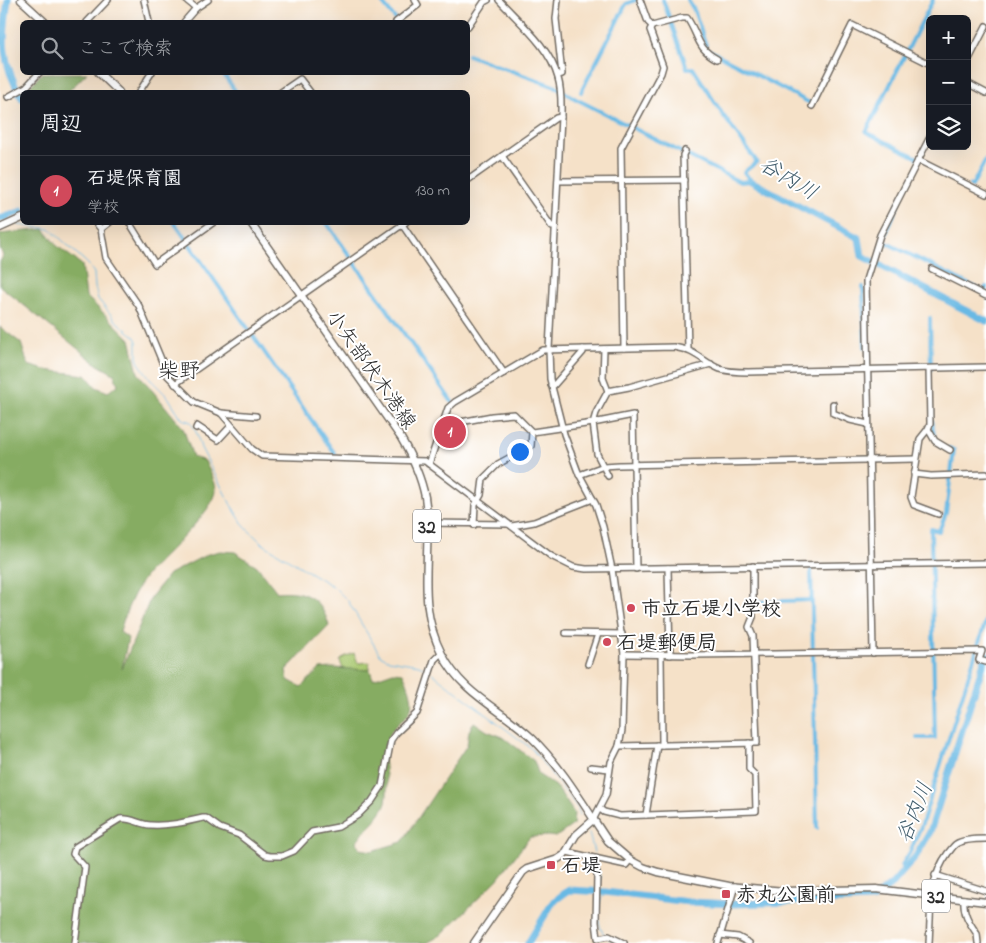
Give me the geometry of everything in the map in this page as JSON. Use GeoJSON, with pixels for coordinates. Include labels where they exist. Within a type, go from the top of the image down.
{"type":"FeatureCollection","features":[{"type":"Feature","properties":{"kind":"main road"},"geometry":{"type":"LineString","coordinates":[[21,0],[43,20]]}},
{"type":"Feature","properties":{"kind":"main road"},"geometry":{"type":"LineString","coordinates":[[101,75],[117,90]]}},
{"type":"Feature","properties":{"kind":"main road"},"geometry":{"type":"LineString","coordinates":[[0,228],[20,219]]}},
{"type":"Feature","properties":{"kind":"main road","name":"小矢部伏木港線"},"geometry":{"type":"LineString","coordinates":[[252,225],[401,438],[414,461],[421,479],[425,498],[427,523],[425,592],[430,623],[441,653],[469,690],[532,739],[559,771],[608,841],[630,860],[658,872],[735,886],[799,891],[876,889],[986,902]]}},
{"type":"Feature","properties":{"kind":"main road"},"geometry":{"type":"LineString","coordinates":[[474,943],[523,872],[558,859],[567,852],[576,835],[594,820]]}},
{"type":"Feature","properties":{"kind":"street"},"geometry":{"type":"LineString","coordinates":[[89,20],[108,0]]}},
{"type":"Feature","properties":{"kind":"street"},"geometry":{"type":"LineString","coordinates":[[144,0],[148,20]]}},
{"type":"Feature","properties":{"kind":"street"},"geometry":{"type":"LineString","coordinates":[[186,0],[196,8]]}},
{"type":"Feature","properties":{"kind":"street"},"geometry":{"type":"LineString","coordinates":[[186,20],[196,8],[208,0]]}},
{"type":"Feature","properties":{"kind":"street"},"geometry":{"type":"LineString","coordinates":[[470,23],[484,2],[488,0]]}},
{"type":"Feature","properties":{"kind":"street"},"geometry":{"type":"LineString","coordinates":[[499,0],[538,42],[558,75],[560,85],[561,117],[549,349],[551,386],[562,427],[579,476],[593,499],[603,526],[612,568],[624,654],[623,722],[619,746],[610,769],[608,788],[594,820]]}},
{"type":"Feature","properties":{"kind":"street"},"geometry":{"type":"LineString","coordinates":[[558,0],[556,19],[562,74],[558,75]]}},
{"type":"Feature","properties":{"kind":"street"},"geometry":{"type":"LineString","coordinates":[[640,0],[648,22],[654,26]]}},
{"type":"Feature","properties":{"kind":"street"},"geometry":{"type":"LineString","coordinates":[[398,20],[418,2]]}},
{"type":"Feature","properties":{"kind":"street"},"geometry":{"type":"LineString","coordinates":[[624,348],[621,148],[663,66],[650,30],[654,26],[687,18],[704,50],[717,58]]}},
{"type":"Feature","properties":{"kind":"street"},"geometry":{"type":"LineString","coordinates":[[812,106],[852,25],[926,62]]}},
{"type":"Feature","properties":{"kind":"street"},"geometry":{"type":"LineString","coordinates":[[969,60],[986,26]]}},
{"type":"Feature","properties":{"kind":"street"},"geometry":{"type":"LineString","coordinates":[[21,90],[37,75]]}},
{"type":"Feature","properties":{"kind":"street"},"geometry":{"type":"LineString","coordinates":[[140,90],[150,75]]}},
{"type":"Feature","properties":{"kind":"street"},"geometry":{"type":"LineString","coordinates":[[284,90],[300,79],[308,90]]}},
{"type":"Feature","properties":{"kind":"street"},"geometry":{"type":"LineString","coordinates":[[971,85],[986,92]]}},
{"type":"Feature","properties":{"kind":"street"},"geometry":{"type":"LineString","coordinates":[[8,97],[20,90]]}},
{"type":"Feature","properties":{"kind":"street"},"geometry":{"type":"LineString","coordinates":[[470,179],[556,118],[561,117]]}},
{"type":"Feature","properties":{"kind":"street"},"geometry":{"type":"LineString","coordinates":[[873,652],[866,280],[876,247],[926,145]]}},
{"type":"Feature","properties":{"kind":"street"},"geometry":{"type":"LineString","coordinates":[[684,153],[688,349]]}},
{"type":"Feature","properties":{"kind":"street"},"geometry":{"type":"LineString","coordinates":[[502,156],[552,227],[555,227]]}},
{"type":"Feature","properties":{"kind":"street"},"geometry":{"type":"LineString","coordinates":[[918,160],[986,194]]}},
{"type":"Feature","properties":{"kind":"street"},"geometry":{"type":"LineString","coordinates":[[558,181],[684,180]]}},
{"type":"Feature","properties":{"kind":"street"},"geometry":{"type":"LineString","coordinates":[[98,225],[101,229],[106,258],[139,306],[168,376],[194,402],[221,413],[256,416]]}},
{"type":"Feature","properties":{"kind":"street"},"geometry":{"type":"LineString","coordinates":[[101,229],[106,225]]}},
{"type":"Feature","properties":{"kind":"street"},"geometry":{"type":"LineString","coordinates":[[131,225],[155,264],[210,225]]}},
{"type":"Feature","properties":{"kind":"street"},"geometry":{"type":"LineString","coordinates":[[175,384],[399,225]]}},
{"type":"Feature","properties":{"kind":"street"},"geometry":{"type":"LineString","coordinates":[[403,225],[504,373]]}},
{"type":"Feature","properties":{"kind":"street"},"geometry":{"type":"LineString","coordinates":[[932,269],[986,294]]}},
{"type":"Feature","properties":{"kind":"street"},"geometry":{"type":"LineString","coordinates":[[429,464],[448,408],[543,350],[674,347],[695,352],[710,364],[730,372],[986,368]]}},
{"type":"Feature","properties":{"kind":"street"},"geometry":{"type":"LineString","coordinates":[[551,386],[583,352],[583,349]]}},
{"type":"Feature","properties":{"kind":"street"},"geometry":{"type":"LineString","coordinates":[[604,349],[603,378],[608,391],[596,413],[593,423],[598,454],[608,476]]}},
{"type":"Feature","properties":{"kind":"street"},"geometry":{"type":"LineString","coordinates":[[608,391],[629,387],[710,364]]}},
{"type":"Feature","properties":{"kind":"street"},"geometry":{"type":"LineString","coordinates":[[929,369],[930,424],[920,438],[911,502],[938,514]]}},
{"type":"Feature","properties":{"kind":"street"},"geometry":{"type":"LineString","coordinates":[[833,404],[834,413],[850,420],[868,424]]}},
{"type":"Feature","properties":{"kind":"street"},"geometry":{"type":"LineString","coordinates":[[221,413],[252,449],[262,456],[426,461],[551,556],[573,567],[636,569],[986,563]]}},
{"type":"Feature","properties":{"kind":"street"},"geometry":{"type":"LineString","coordinates":[[442,424],[514,414],[532,432],[531,446],[498,464],[483,479],[480,495],[475,505],[474,525]]}},
{"type":"Feature","properties":{"kind":"street"},"geometry":{"type":"LineString","coordinates":[[532,432],[633,415],[636,569]]}},
{"type":"Feature","properties":{"kind":"street"},"geometry":{"type":"LineString","coordinates":[[196,428],[197,426],[218,440],[231,426]]}},
{"type":"Feature","properties":{"kind":"street"},"geometry":{"type":"LineString","coordinates":[[928,429],[935,441],[950,450]]}},
{"type":"Feature","properties":{"kind":"street"},"geometry":{"type":"LineString","coordinates":[[579,476],[604,466],[635,464],[916,459]]}},
{"type":"Feature","properties":{"kind":"street"},"geometry":{"type":"LineString","coordinates":[[914,474],[931,476],[986,474]]}},
{"type":"Feature","properties":{"kind":"street"},"geometry":{"type":"LineString","coordinates":[[427,523],[510,525],[534,522],[593,499]]}},
{"type":"Feature","properties":{"kind":"street"},"geometry":{"type":"LineString","coordinates":[[619,746],[757,743],[753,636],[749,627],[753,617],[752,566]]}},
{"type":"Feature","properties":{"kind":"street"},"geometry":{"type":"LineString","coordinates":[[668,568],[670,655]]}},
{"type":"Feature","properties":{"kind":"street"},"geometry":{"type":"LineString","coordinates":[[566,633],[622,634]]}},
{"type":"Feature","properties":{"kind":"street"},"geometry":{"type":"LineString","coordinates":[[588,664],[598,634]]}},
{"type":"Feature","properties":{"kind":"street"},"geometry":{"type":"LineString","coordinates":[[624,654],[754,655],[982,651],[979,660],[984,661]]}},
{"type":"Feature","properties":{"kind":"street"},"geometry":{"type":"LineString","coordinates":[[75,943],[85,867],[73,854],[75,847],[120,819],[129,818],[142,824],[152,825],[182,823],[206,818],[220,828],[239,835],[265,855],[282,856],[294,851],[312,832],[338,827],[358,815],[372,801],[384,782],[391,740],[417,713],[434,660],[441,653]]}},
{"type":"Feature","properties":{"kind":"street"},"geometry":{"type":"LineString","coordinates":[[646,815],[659,745],[661,655]]}},
{"type":"Feature","properties":{"kind":"street"},"geometry":{"type":"LineString","coordinates":[[600,809],[604,812],[620,816],[756,811],[755,775],[749,768],[749,743]]}},
{"type":"Feature","properties":{"kind":"street"},"geometry":{"type":"LineString","coordinates":[[591,767],[610,769]]}},
{"type":"Feature","properties":{"kind":"street"},"geometry":{"type":"LineString","coordinates":[[929,943],[935,876],[945,858],[956,844],[985,837]]}},
{"type":"Feature","properties":{"kind":"street"},"geometry":{"type":"LineString","coordinates":[[567,852],[626,864],[630,860]]}},
{"type":"Feature","properties":{"kind":"street"},"geometry":{"type":"LineString","coordinates":[[593,858],[598,874],[596,891],[598,938],[606,936],[624,943]]}},
{"type":"Feature","properties":{"kind":"street"},"geometry":{"type":"LineString","coordinates":[[935,876],[986,891]]}},
{"type":"Feature","properties":{"kind":"street"},"geometry":{"type":"LineString","coordinates":[[718,943],[735,886]]}},
{"type":"Feature","properties":{"kind":"street"},"geometry":{"type":"LineString","coordinates":[[964,899],[965,912],[970,925],[977,934],[978,943]]}},
{"type":"Feature","properties":{"kind":"street"},"geometry":{"type":"LineString","coordinates":[[720,935],[738,937],[749,943]]}},
{"type":"Feature","properties":{"kind":"green space"},"geometry":{"type":"Polygon","coordinates":[[[40,75],[85,75],[70,90],[27,90],[40,75]]]}},
{"type":"Feature","properties":{"kind":"green space"},"geometry":{"type":"Polygon","coordinates":[[[44,229],[56,245],[82,265],[86,296],[130,339],[138,373],[183,428],[193,457],[205,461],[216,486],[214,498],[208,508],[187,533],[147,574],[134,595],[127,609],[120,632],[128,638],[122,669],[151,597],[169,574],[208,554],[220,551],[235,552],[257,566],[277,592],[287,591],[304,594],[317,603],[326,617],[329,626],[286,670],[288,680],[301,687],[320,669],[332,668],[370,670],[373,679],[393,672],[403,673],[410,690],[412,702],[406,716],[389,736],[384,755],[387,788],[386,802],[381,812],[356,842],[361,849],[372,851],[402,842],[467,745],[469,731],[474,722],[487,731],[503,737],[534,761],[539,775],[556,786],[574,813],[573,825],[556,837],[530,837],[497,880],[441,935],[427,943],[0,943],[0,327],[21,343],[28,365],[45,370],[86,375],[96,387],[108,392],[118,385],[114,374],[98,365],[0,286],[0,262],[3,256],[0,248],[0,234],[44,229]]]}},
{"type":"Feature","properties":{"kind":"green space"},"geometry":{"type":"Polygon","coordinates":[[[354,653],[358,663],[369,662],[370,670],[343,669],[340,661],[354,653]]]}},
{"type":"Feature","properties":{"kind":"waterway"},"geometry":{"type":"LineString","coordinates":[[8,0],[4,39],[5,50],[10,73],[20,94]]}},
{"type":"Feature","properties":{"kind":"waterway"},"geometry":{"type":"LineString","coordinates":[[380,0],[396,20]]}},
{"type":"Feature","properties":{"kind":"waterway"},"geometry":{"type":"LineString","coordinates":[[581,92],[626,4],[636,0]]}},
{"type":"Feature","properties":{"kind":"waterway","name":"谷内川"},"geometry":{"type":"LineString","coordinates":[[663,0],[687,68],[693,68],[723,115],[757,162],[744,172],[751,181]]}},
{"type":"Feature","properties":{"kind":"waterway"},"geometry":{"type":"LineString","coordinates":[[688,0],[694,10],[706,45]]}},
{"type":"Feature","properties":{"kind":"waterway"},"geometry":{"type":"LineString","coordinates":[[920,159],[866,132],[933,0]]}},
{"type":"Feature","properties":{"kind":"waterway"},"geometry":{"type":"LineString","coordinates":[[709,50],[810,103]]}},
{"type":"Feature","properties":{"kind":"waterway"},"geometry":{"type":"LineString","coordinates":[[470,56],[556,87],[740,182],[751,181]]}},
{"type":"Feature","properties":{"kind":"waterway"},"geometry":{"type":"LineString","coordinates":[[224,75],[235,90]]}},
{"type":"Feature","properties":{"kind":"waterway"},"geometry":{"type":"LineString","coordinates":[[970,185],[972,186],[986,159]]}},
{"type":"Feature","properties":{"kind":"waterway","name":"谷内川"},"geometry":{"type":"LineString","coordinates":[[751,181],[859,238],[862,256],[986,321]]}},
{"type":"Feature","properties":{"kind":"waterway"},"geometry":{"type":"LineString","coordinates":[[899,202],[883,241],[984,292],[986,287]]}},
{"type":"Feature","properties":{"kind":"waterway"},"geometry":{"type":"LineString","coordinates":[[0,219],[20,212]]}},
{"type":"Feature","properties":{"kind":"waterway"},"geometry":{"type":"LineString","coordinates":[[17,222],[19,225],[50,229],[88,264],[94,273],[98,299],[117,322],[135,337],[139,363],[152,381],[168,397],[182,419],[191,422],[201,448],[231,505],[245,527],[263,544],[334,587],[348,601],[380,655],[389,660],[419,665],[429,671]]}},
{"type":"Feature","properties":{"kind":"waterway"},"geometry":{"type":"LineString","coordinates":[[176,225],[335,454]]}},
{"type":"Feature","properties":{"kind":"waterway"},"geometry":{"type":"LineString","coordinates":[[328,225],[452,402]]}},
{"type":"Feature","properties":{"kind":"waterway"},"geometry":{"type":"LineString","coordinates":[[863,287],[865,347]]}},
{"type":"Feature","properties":{"kind":"waterway"},"geometry":{"type":"LineString","coordinates":[[930,318],[931,369]]}},
{"type":"Feature","properties":{"kind":"waterway"},"geometry":{"type":"LineString","coordinates":[[932,421],[934,436]]}},
{"type":"Feature","properties":{"kind":"waterway"},"geometry":{"type":"LineString","coordinates":[[917,738],[935,738],[931,529],[939,531],[946,513],[954,450],[949,448]]}},
{"type":"Feature","properties":{"kind":"waterway"},"geometry":{"type":"LineString","coordinates":[[811,568],[817,828]]}},
{"type":"Feature","properties":{"kind":"waterway"},"geometry":{"type":"LineString","coordinates":[[756,602],[812,600]]}},
{"type":"Feature","properties":{"kind":"waterway"},"geometry":{"type":"LineString","coordinates":[[903,866],[922,824],[986,620]]}},
{"type":"Feature","properties":{"kind":"waterway","name":"谷内川"},"geometry":{"type":"LineString","coordinates":[[528,943],[553,902],[569,890],[605,892],[689,902],[733,904],[873,899],[893,883],[916,856],[930,832],[986,655]]}},
{"type":"Feature","properties":{"kind":"waterway"},"geometry":{"type":"LineString","coordinates":[[432,673],[532,749],[578,808],[580,815]]}},
{"type":"Feature","properties":{"kind":"waterway"},"geometry":{"type":"LineString","coordinates":[[589,833],[595,856]]}},
{"type":"Feature","properties":{"kind":"waterway"},"geometry":{"type":"LineString","coordinates":[[596,860],[600,877],[599,888]]}},
{"type":"Feature","properties":{"kind":"waterway"},"geometry":{"type":"LineString","coordinates":[[605,892],[598,912],[600,928],[605,935]]}},
{"type":"Feature","properties":{"kind":"waterway"},"geometry":{"type":"LineString","coordinates":[[608,938],[616,943]]}},
{"type":"Feature","properties":{"kind":"place","name":"石堤保育園"},"geometry":{"type":"Point","coordinates":[450,432]}},
{"type":"Feature","properties":{"kind":"place","name":"市立石堤小学校"},"geometry":{"type":"Point","coordinates":[631,608]}},
{"type":"Feature","properties":{"kind":"place","name":"石堤郵便局"},"geometry":{"type":"Point","coordinates":[607,642]}},
{"type":"Feature","properties":{"kind":"place","name":"石堤"},"geometry":{"type":"Point","coordinates":[551,865]}},
{"type":"Feature","properties":{"kind":"place","name":"赤丸公園前"},"geometry":{"type":"Point","coordinates":[726,894]}},
{"type":"Feature","properties":{"kind":"district","name":"柴野"},"geometry":{"type":"Point","coordinates":[179,370]}}]}
